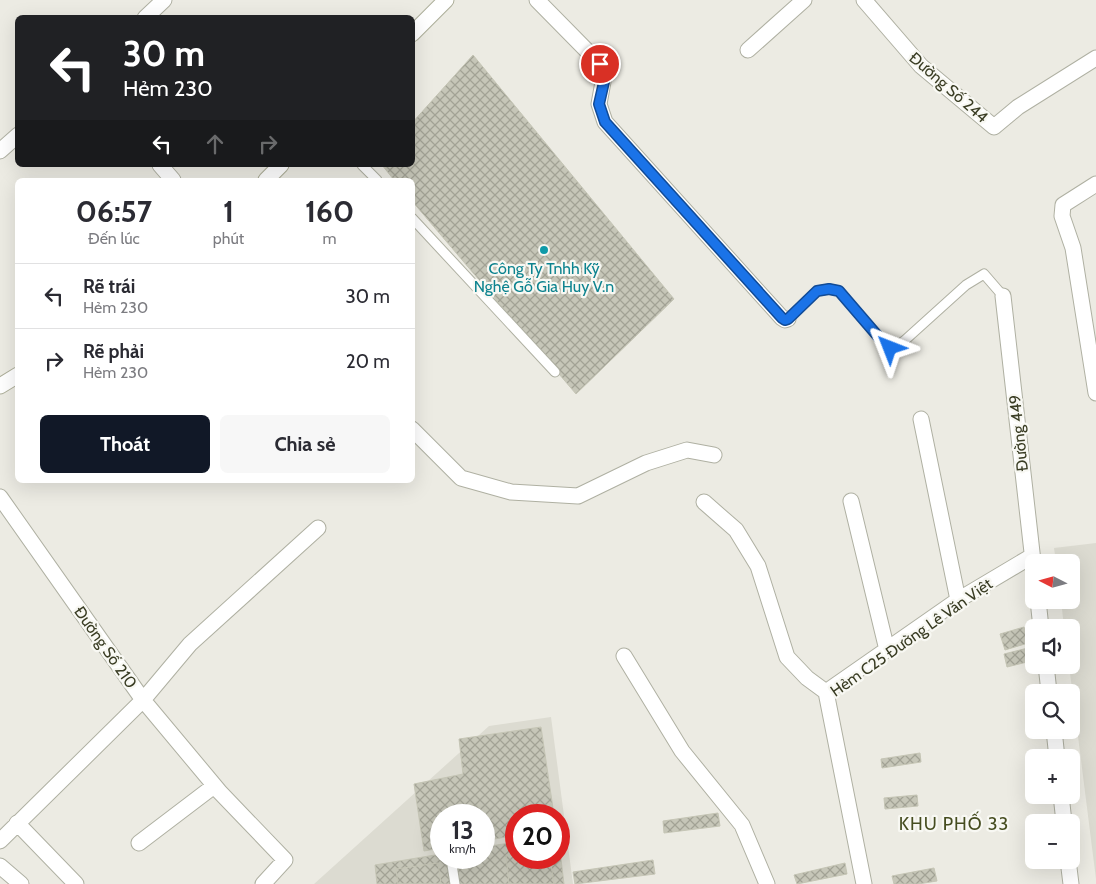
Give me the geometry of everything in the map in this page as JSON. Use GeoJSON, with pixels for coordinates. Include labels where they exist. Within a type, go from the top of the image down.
{"type":"FeatureCollection","features":[{"type":"Feature","properties":{"kind":"street"},"geometry":{"type":"LineString","coordinates":[[148,15],[164,0]]}},
{"type":"Feature","properties":{"kind":"street"},"geometry":{"type":"LineString","coordinates":[[415,31],[446,0]]}},
{"type":"Feature","properties":{"kind":"street"},"geometry":{"type":"LineString","coordinates":[[537,0],[600,64],[604,82],[599,104],[605,122],[782,318],[788,319]]}},
{"type":"Feature","properties":{"kind":"street"},"geometry":{"type":"LineString","coordinates":[[748,50],[804,0]]}},
{"type":"Feature","properties":{"kind":"street","name":"Đường Số 244"},"geometry":{"type":"LineString","coordinates":[[864,0],[921,66],[994,126],[1018,107],[1096,58]]}},
{"type":"Feature","properties":{"kind":"street"},"geometry":{"type":"LineString","coordinates":[[0,152],[15,138]]}},
{"type":"Feature","properties":{"kind":"street"},"geometry":{"type":"LineString","coordinates":[[162,167],[171,178]]}},
{"type":"Feature","properties":{"kind":"street"},"geometry":{"type":"LineString","coordinates":[[268,178],[279,167]]}},
{"type":"Feature","properties":{"kind":"street"},"geometry":{"type":"LineString","coordinates":[[1096,184],[1063,205],[1062,216],[1073,248],[1096,393]]}},
{"type":"Feature","properties":{"kind":"street","name":"Đường 449"},"geometry":{"type":"LineString","coordinates":[[1002,296],[1032,554]]}},
{"type":"Feature","properties":{"kind":"street"},"geometry":{"type":"LineString","coordinates":[[0,386],[15,377]]}},
{"type":"Feature","properties":{"kind":"street"},"geometry":{"type":"LineString","coordinates":[[921,419],[958,600]]}},
{"type":"Feature","properties":{"kind":"street"},"geometry":{"type":"LineString","coordinates":[[415,432],[461,478],[510,492],[578,496],[646,463],[687,450],[714,455]]}},
{"type":"Feature","properties":{"kind":"street","name":"Đường Số 210"},"geometry":{"type":"LineString","coordinates":[[0,497],[143,700],[219,791],[286,860],[263,884]]}},
{"type":"Feature","properties":{"kind":"street"},"geometry":{"type":"LineString","coordinates":[[851,501],[887,650]]}},
{"type":"Feature","properties":{"kind":"street"},"geometry":{"type":"LineString","coordinates":[[704,502],[736,530],[758,566],[787,657],[807,678],[826,692]]}},
{"type":"Feature","properties":{"kind":"street"},"geometry":{"type":"LineString","coordinates":[[0,842],[143,700],[190,644],[318,528]]}},
{"type":"Feature","properties":{"kind":"street","name":"Hẻm C25 Đường Lê Văn Việt"},"geometry":{"type":"LineString","coordinates":[[864,884],[826,692],[958,600],[1025,567]]}},
{"type":"Feature","properties":{"kind":"street"},"geometry":{"type":"LineString","coordinates":[[624,656],[682,751],[742,825],[766,884]]}},
{"type":"Feature","properties":{"kind":"street"},"geometry":{"type":"LineString","coordinates":[[139,843],[214,786],[219,791]]}},
{"type":"Feature","properties":{"kind":"street"},"geometry":{"type":"LineString","coordinates":[[14,826],[76,884]]}},
{"type":"Feature","properties":{"kind":"street"},"geometry":{"type":"LineString","coordinates":[[0,866],[21,884]]}},
{"type":"Feature","properties":{"kind":"street"},"geometry":{"type":"LineString","coordinates":[[1069,869],[1071,884]]}},
{"type":"Feature","properties":{"kind":"lane"},"geometry":{"type":"LineString","coordinates":[[364,167],[375,178]]}},
{"type":"Feature","properties":{"kind":"lane"},"geometry":{"type":"LineString","coordinates":[[415,221],[555,372]]}},
{"type":"Feature","properties":{"kind":"lane"},"geometry":{"type":"LineString","coordinates":[[788,319],[817,291],[829,289],[839,291],[890,348],[904,341],[966,285],[984,274],[1002,296]]}},
{"type":"Feature","properties":{"kind":"lane"},"geometry":{"type":"LineString","coordinates":[[453,869],[455,884]]}},
{"type":"Feature","properties":{"kind":"shaded area"},"geometry":{"type":"Polygon","coordinates":[[[1096,543],[1096,879],[1078,739],[1080,739],[1080,684],[1071,684],[1070,674],[1080,674],[1080,619],[1063,619],[1062,609],[1080,609],[1080,554],[1055,554],[1054,548],[1096,543]]]}},
{"type":"Feature","properties":{"kind":"shaded area"},"geometry":{"type":"Polygon","coordinates":[[[551,717],[562,804],[505,804],[505,869],[570,869],[570,861],[573,884],[314,884],[489,726],[551,717]]]}},
{"type":"Feature","properties":{"kind":"building","name":"Công Ty Tnhh Kỹ Nghệ Gỗ Gia Huy V.n"},"geometry":{"type":"Polygon","coordinates":[[[473,55],[674,299],[576,394],[415,205],[415,178],[392,178],[384,167],[415,167],[415,120],[473,55]]]}},
{"type":"Feature","properties":{"kind":"building"},"geometry":{"type":"Polygon","coordinates":[[[1024,627],[1025,644],[1005,650],[1000,634],[1024,627]]]}},
{"type":"Feature","properties":{"kind":"building"},"geometry":{"type":"Polygon","coordinates":[[[1025,649],[1025,662],[1007,667],[1004,654],[1025,649]]]}},
{"type":"Feature","properties":{"kind":"building"},"geometry":{"type":"Polygon","coordinates":[[[541,727],[552,804],[505,804],[505,837],[495,839],[495,804],[430,804],[430,850],[424,851],[414,784],[463,774],[459,739],[541,727]]]}},
{"type":"Feature","properties":{"kind":"building"},"geometry":{"type":"Polygon","coordinates":[[[920,753],[921,762],[882,768],[881,759],[920,753]]]}},
{"type":"Feature","properties":{"kind":"building"},"geometry":{"type":"Polygon","coordinates":[[[917,795],[918,806],[885,809],[884,798],[917,795]]]}},
{"type":"Feature","properties":{"kind":"building"},"geometry":{"type":"Polygon","coordinates":[[[718,813],[720,826],[664,833],[663,821],[718,813]]]}},
{"type":"Feature","properties":{"kind":"building"},"geometry":{"type":"Polygon","coordinates":[[[505,844],[505,869],[562,869],[564,884],[377,884],[375,865],[430,856],[430,869],[495,869],[495,845],[505,844]]]}},
{"type":"Feature","properties":{"kind":"building"},"geometry":{"type":"Polygon","coordinates":[[[653,860],[655,874],[575,884],[573,872],[653,860]]]}},
{"type":"Feature","properties":{"kind":"building"},"geometry":{"type":"Polygon","coordinates":[[[845,863],[847,874],[797,884],[794,875],[845,863]]]}},
{"type":"Feature","properties":{"kind":"building"},"geometry":{"type":"Polygon","coordinates":[[[430,864],[430,869],[439,869],[441,884],[398,884],[396,869],[430,864]]]}},
{"type":"Feature","properties":{"kind":"building"},"geometry":{"type":"Polygon","coordinates":[[[934,868],[937,881],[918,884],[894,884],[892,876],[934,868]]]}},
{"type":"Feature","properties":{"kind":"building"},"geometry":{"type":"Polygon","coordinates":[[[507,869],[552,869],[554,884],[509,884],[507,869]]]}},
{"type":"Feature","properties":{"kind":"place","name":"Công Ty Tnhh Kỹ Nghệ Gỗ Gia Huy V.n"},"geometry":{"type":"Point","coordinates":[544,250]}},
{"type":"Feature","properties":{"kind":"district","name":"KHU PHỐ 33"},"geometry":{"type":"Point","coordinates":[954,824]}},
{"type":"Feature","properties":{"kind":"route"},"geometry":{"type":"LineString","coordinates":[[600,64],[604,82],[599,104],[605,122],[782,318],[788,319],[817,291],[829,289],[839,291],[890,348]]}}]}
